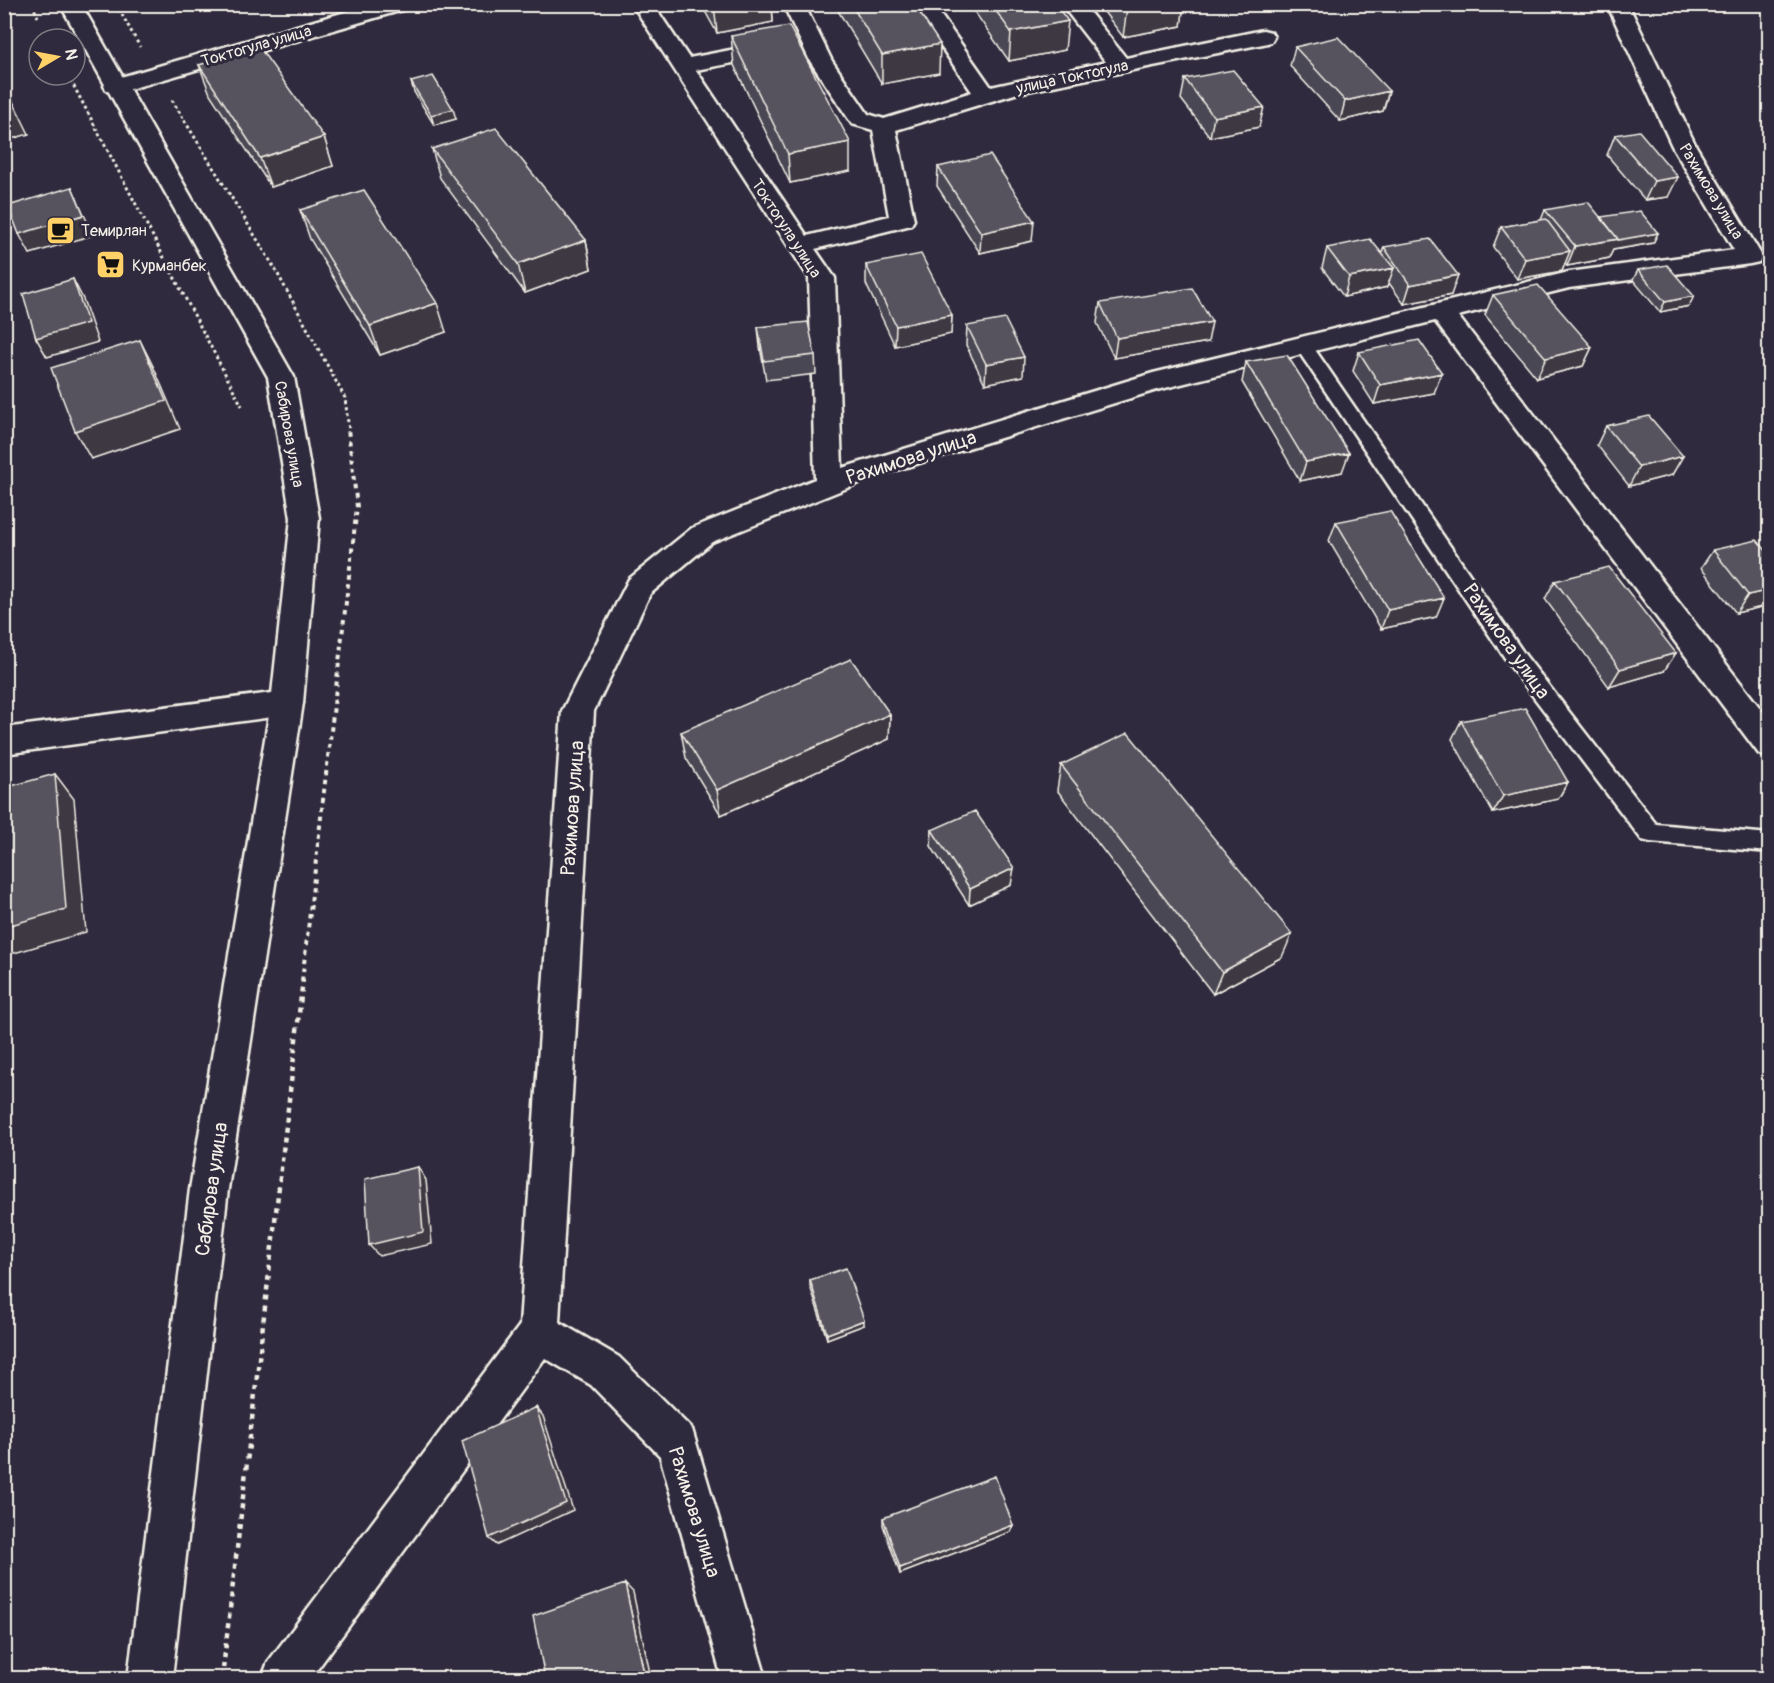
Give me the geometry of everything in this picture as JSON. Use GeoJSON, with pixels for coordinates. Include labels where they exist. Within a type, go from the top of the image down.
{"type":"FeatureCollection","features":[{"type":"Feature","properties":{"kind":"main road","name":"Сабирова улица"},"geometry":{"type":"LineString","coordinates":[[70,4],[281,377],[305,518],[287,703],[209,1189],[150,1678]]}},
{"type":"Feature","properties":{"kind":"main road","name":"Токтогула улица"},"geometry":{"type":"LineString","coordinates":[[115,86],[398,4]]}},
{"type":"Feature","properties":{"kind":"main road","name":"Токтогула улица"},"geometry":{"type":"LineString","coordinates":[[642,4],[822,278],[829,484]]}},
{"type":"Feature","properties":{"kind":"main road"},"geometry":{"type":"LineString","coordinates":[[793,4],[821,61],[860,119],[884,126],[902,220],[800,244]]}},
{"type":"Feature","properties":{"kind":"main road"},"geometry":{"type":"LineString","coordinates":[[922,4],[986,96]]}},
{"type":"Feature","properties":{"kind":"main road"},"geometry":{"type":"LineString","coordinates":[[1071,4],[1121,66]]}},
{"type":"Feature","properties":{"kind":"main road","name":"Рахимова улица"},"geometry":{"type":"LineString","coordinates":[[744,1678],[677,1444],[605,1371],[539,1332],[579,711],[639,587],[702,536],[829,484],[867,469],[1153,382],[1569,280],[1750,256],[1684,146],[1617,4]]}},
{"type":"Feature","properties":{"kind":"main road","name":"улица Токтогула"},"geometry":{"type":"LineString","coordinates":[[884,126],[1014,87],[1263,37]]}},
{"type":"Feature","properties":{"kind":"main road"},"geometry":{"type":"LineString","coordinates":[[681,66],[811,41]]}},
{"type":"Feature","properties":{"kind":"main road"},"geometry":{"type":"LineString","coordinates":[[1441,311],[1770,745]]}},
{"type":"Feature","properties":{"kind":"main road"},"geometry":{"type":"LineString","coordinates":[[4,741],[287,703]]}},
{"type":"Feature","properties":{"kind":"main road"},"geometry":{"type":"LineString","coordinates":[[284,1678],[539,1332]]}},
{"type":"Feature","properties":{"kind":"lane","name":"Рахимова улица"},"geometry":{"type":"LineString","coordinates":[[1303,345],[1518,661],[1650,833],[1770,843]]}},
{"type":"Feature","properties":{"kind":"path"},"geometry":{"type":"LineString","coordinates":[[74,87],[242,406]]}},
{"type":"Feature","properties":{"kind":"building"},"geometry":{"type":"Polygon","coordinates":[[[851,4],[914,4],[940,44],[882,55],[851,4]]]}},
{"type":"Feature","properties":{"kind":"building"},"geometry":{"type":"Polygon","coordinates":[[[991,4],[1055,4],[1068,21],[1011,32],[991,4]]]}},
{"type":"Feature","properties":{"kind":"building"},"geometry":{"type":"Polygon","coordinates":[[[1124,4],[1145,4],[1127,8],[1124,4]]]}},
{"type":"Feature","properties":{"kind":"building"},"geometry":{"type":"Polygon","coordinates":[[[789,26],[850,142],[788,154],[731,36],[789,26]]]}},
{"type":"Feature","properties":{"kind":"building"},"geometry":{"type":"Polygon","coordinates":[[[1338,37],[1389,91],[1345,101],[1295,47],[1338,37]]]}},
{"type":"Feature","properties":{"kind":"building"},"geometry":{"type":"Polygon","coordinates":[[[259,47],[324,137],[260,158],[199,65],[259,47]]]}},
{"type":"Feature","properties":{"kind":"building"},"geometry":{"type":"Polygon","coordinates":[[[1233,70],[1264,107],[1214,117],[1185,79],[1233,70]]]}},
{"type":"Feature","properties":{"kind":"building"},"geometry":{"type":"Polygon","coordinates":[[[433,76],[453,109],[431,115],[411,82],[433,76]]]}},
{"type":"Feature","properties":{"kind":"building"},"geometry":{"type":"Polygon","coordinates":[[[4,84],[14,105],[4,107],[4,84]]]}},
{"type":"Feature","properties":{"kind":"building"},"geometry":{"type":"Polygon","coordinates":[[[496,128],[586,240],[518,264],[432,149],[496,128]]]}},
{"type":"Feature","properties":{"kind":"building"},"geometry":{"type":"Polygon","coordinates":[[[1639,131],[1678,177],[1654,181],[1615,135],[1639,131]]]}},
{"type":"Feature","properties":{"kind":"building"},"geometry":{"type":"Polygon","coordinates":[[[990,155],[1034,221],[981,233],[938,167],[990,155]]]}},
{"type":"Feature","properties":{"kind":"building"},"geometry":{"type":"Polygon","coordinates":[[[72,187],[84,215],[19,234],[8,206],[72,187]]]}},
{"type":"Feature","properties":{"kind":"building"},"geometry":{"type":"Polygon","coordinates":[[[364,190],[437,303],[370,326],[300,210],[364,190]]]}},
{"type":"Feature","properties":{"kind":"building"},"geometry":{"type":"Polygon","coordinates":[[[1588,202],[1618,239],[1575,246],[1545,210],[1588,202]]]}},
{"type":"Feature","properties":{"kind":"building"},"geometry":{"type":"Polygon","coordinates":[[[1640,211],[1658,233],[1618,240],[1601,217],[1640,211]]]}},
{"type":"Feature","properties":{"kind":"building"},"geometry":{"type":"Polygon","coordinates":[[[1546,219],[1570,251],[1525,259],[1501,227],[1546,219]]]}},
{"type":"Feature","properties":{"kind":"building"},"geometry":{"type":"Polygon","coordinates":[[[1370,239],[1394,268],[1349,277],[1327,248],[1370,239]]]}},
{"type":"Feature","properties":{"kind":"building"},"geometry":{"type":"Polygon","coordinates":[[[1430,239],[1458,275],[1410,285],[1384,247],[1430,239]]]}},
{"type":"Feature","properties":{"kind":"building"},"geometry":{"type":"Polygon","coordinates":[[[921,254],[952,315],[896,326],[866,265],[921,254]]]}},
{"type":"Feature","properties":{"kind":"building"},"geometry":{"type":"Polygon","coordinates":[[[1667,265],[1694,296],[1665,302],[1638,270],[1667,265]]]}},
{"type":"Feature","properties":{"kind":"building"},"geometry":{"type":"Polygon","coordinates":[[[73,279],[88,323],[36,338],[23,294],[73,279]]]}},
{"type":"Feature","properties":{"kind":"building"},"geometry":{"type":"Polygon","coordinates":[[[1538,285],[1592,347],[1546,358],[1493,295],[1538,285]]]}},
{"type":"Feature","properties":{"kind":"building"},"geometry":{"type":"Polygon","coordinates":[[[1192,288],[1212,322],[1117,338],[1100,303],[1192,288]]]}},
{"type":"Feature","properties":{"kind":"building"},"geometry":{"type":"Polygon","coordinates":[[[1005,319],[1024,357],[986,364],[967,326],[1005,319]]]}},
{"type":"Feature","properties":{"kind":"building"},"geometry":{"type":"Polygon","coordinates":[[[808,322],[815,355],[764,361],[758,327],[808,322]]]}},
{"type":"Feature","properties":{"kind":"building"},"geometry":{"type":"Polygon","coordinates":[[[140,340],[166,401],[75,431],[51,368],[140,340]]]}},
{"type":"Feature","properties":{"kind":"building"},"geometry":{"type":"Polygon","coordinates":[[[1419,340],[1442,373],[1380,385],[1359,352],[1419,340]]]}},
{"type":"Feature","properties":{"kind":"building"},"geometry":{"type":"Polygon","coordinates":[[[1287,355],[1349,453],[1306,462],[1246,362],[1287,355]]]}},
{"type":"Feature","properties":{"kind":"building"},"geometry":{"type":"Polygon","coordinates":[[[1649,416],[1683,456],[1639,467],[1606,426],[1649,416]]]}},
{"type":"Feature","properties":{"kind":"building"},"geometry":{"type":"Polygon","coordinates":[[[1390,511],[1444,598],[1388,610],[1336,522],[1390,511]]]}},
{"type":"Feature","properties":{"kind":"building"},"geometry":{"type":"Polygon","coordinates":[[[1757,540],[1770,555],[1770,590],[1748,595],[1713,550],[1757,540]]]}},
{"type":"Feature","properties":{"kind":"building"},"geometry":{"type":"Polygon","coordinates":[[[1609,567],[1676,653],[1620,669],[1555,581],[1609,567]]]}},
{"type":"Feature","properties":{"kind":"building"},"geometry":{"type":"Polygon","coordinates":[[[851,659],[890,714],[717,790],[681,732],[851,659]]]}},
{"type":"Feature","properties":{"kind":"building"},"geometry":{"type":"Polygon","coordinates":[[[1525,708],[1568,782],[1503,796],[1461,721],[1525,708]]]}},
{"type":"Feature","properties":{"kind":"building"},"geometry":{"type":"Polygon","coordinates":[[[1128,733],[1292,934],[1222,972],[1061,765],[1128,733]]]}},
{"type":"Feature","properties":{"kind":"building"},"geometry":{"type":"Polygon","coordinates":[[[55,774],[66,909],[4,927],[4,788],[55,774]]]}},
{"type":"Feature","properties":{"kind":"building"},"geometry":{"type":"Polygon","coordinates":[[[975,811],[1014,868],[970,889],[932,830],[975,811]]]}},
{"type":"Feature","properties":{"kind":"building"},"geometry":{"type":"Polygon","coordinates":[[[418,1167],[423,1232],[369,1245],[365,1179],[418,1167]]]}},
{"type":"Feature","properties":{"kind":"building"},"geometry":{"type":"Polygon","coordinates":[[[846,1268],[864,1320],[827,1334],[810,1280],[846,1268]]]}},
{"type":"Feature","properties":{"kind":"building"},"geometry":{"type":"Polygon","coordinates":[[[536,1407],[566,1503],[489,1538],[462,1441],[536,1407]]]}},
{"type":"Feature","properties":{"kind":"building"},"geometry":{"type":"Polygon","coordinates":[[[995,1476],[1013,1525],[900,1568],[883,1518],[995,1476]]]}},
{"type":"Feature","properties":{"kind":"building"},"geometry":{"type":"Polygon","coordinates":[[[625,1584],[645,1678],[545,1678],[533,1616],[625,1584]]]}},
{"type":"Feature","properties":{"kind":"place","name":"Темирлан"},"geometry":{"type":"Point","coordinates":[60,230]}},
{"type":"Feature","properties":{"kind":"place","name":"Курманбек"},"geometry":{"type":"Point","coordinates":[111,265]}}]}
